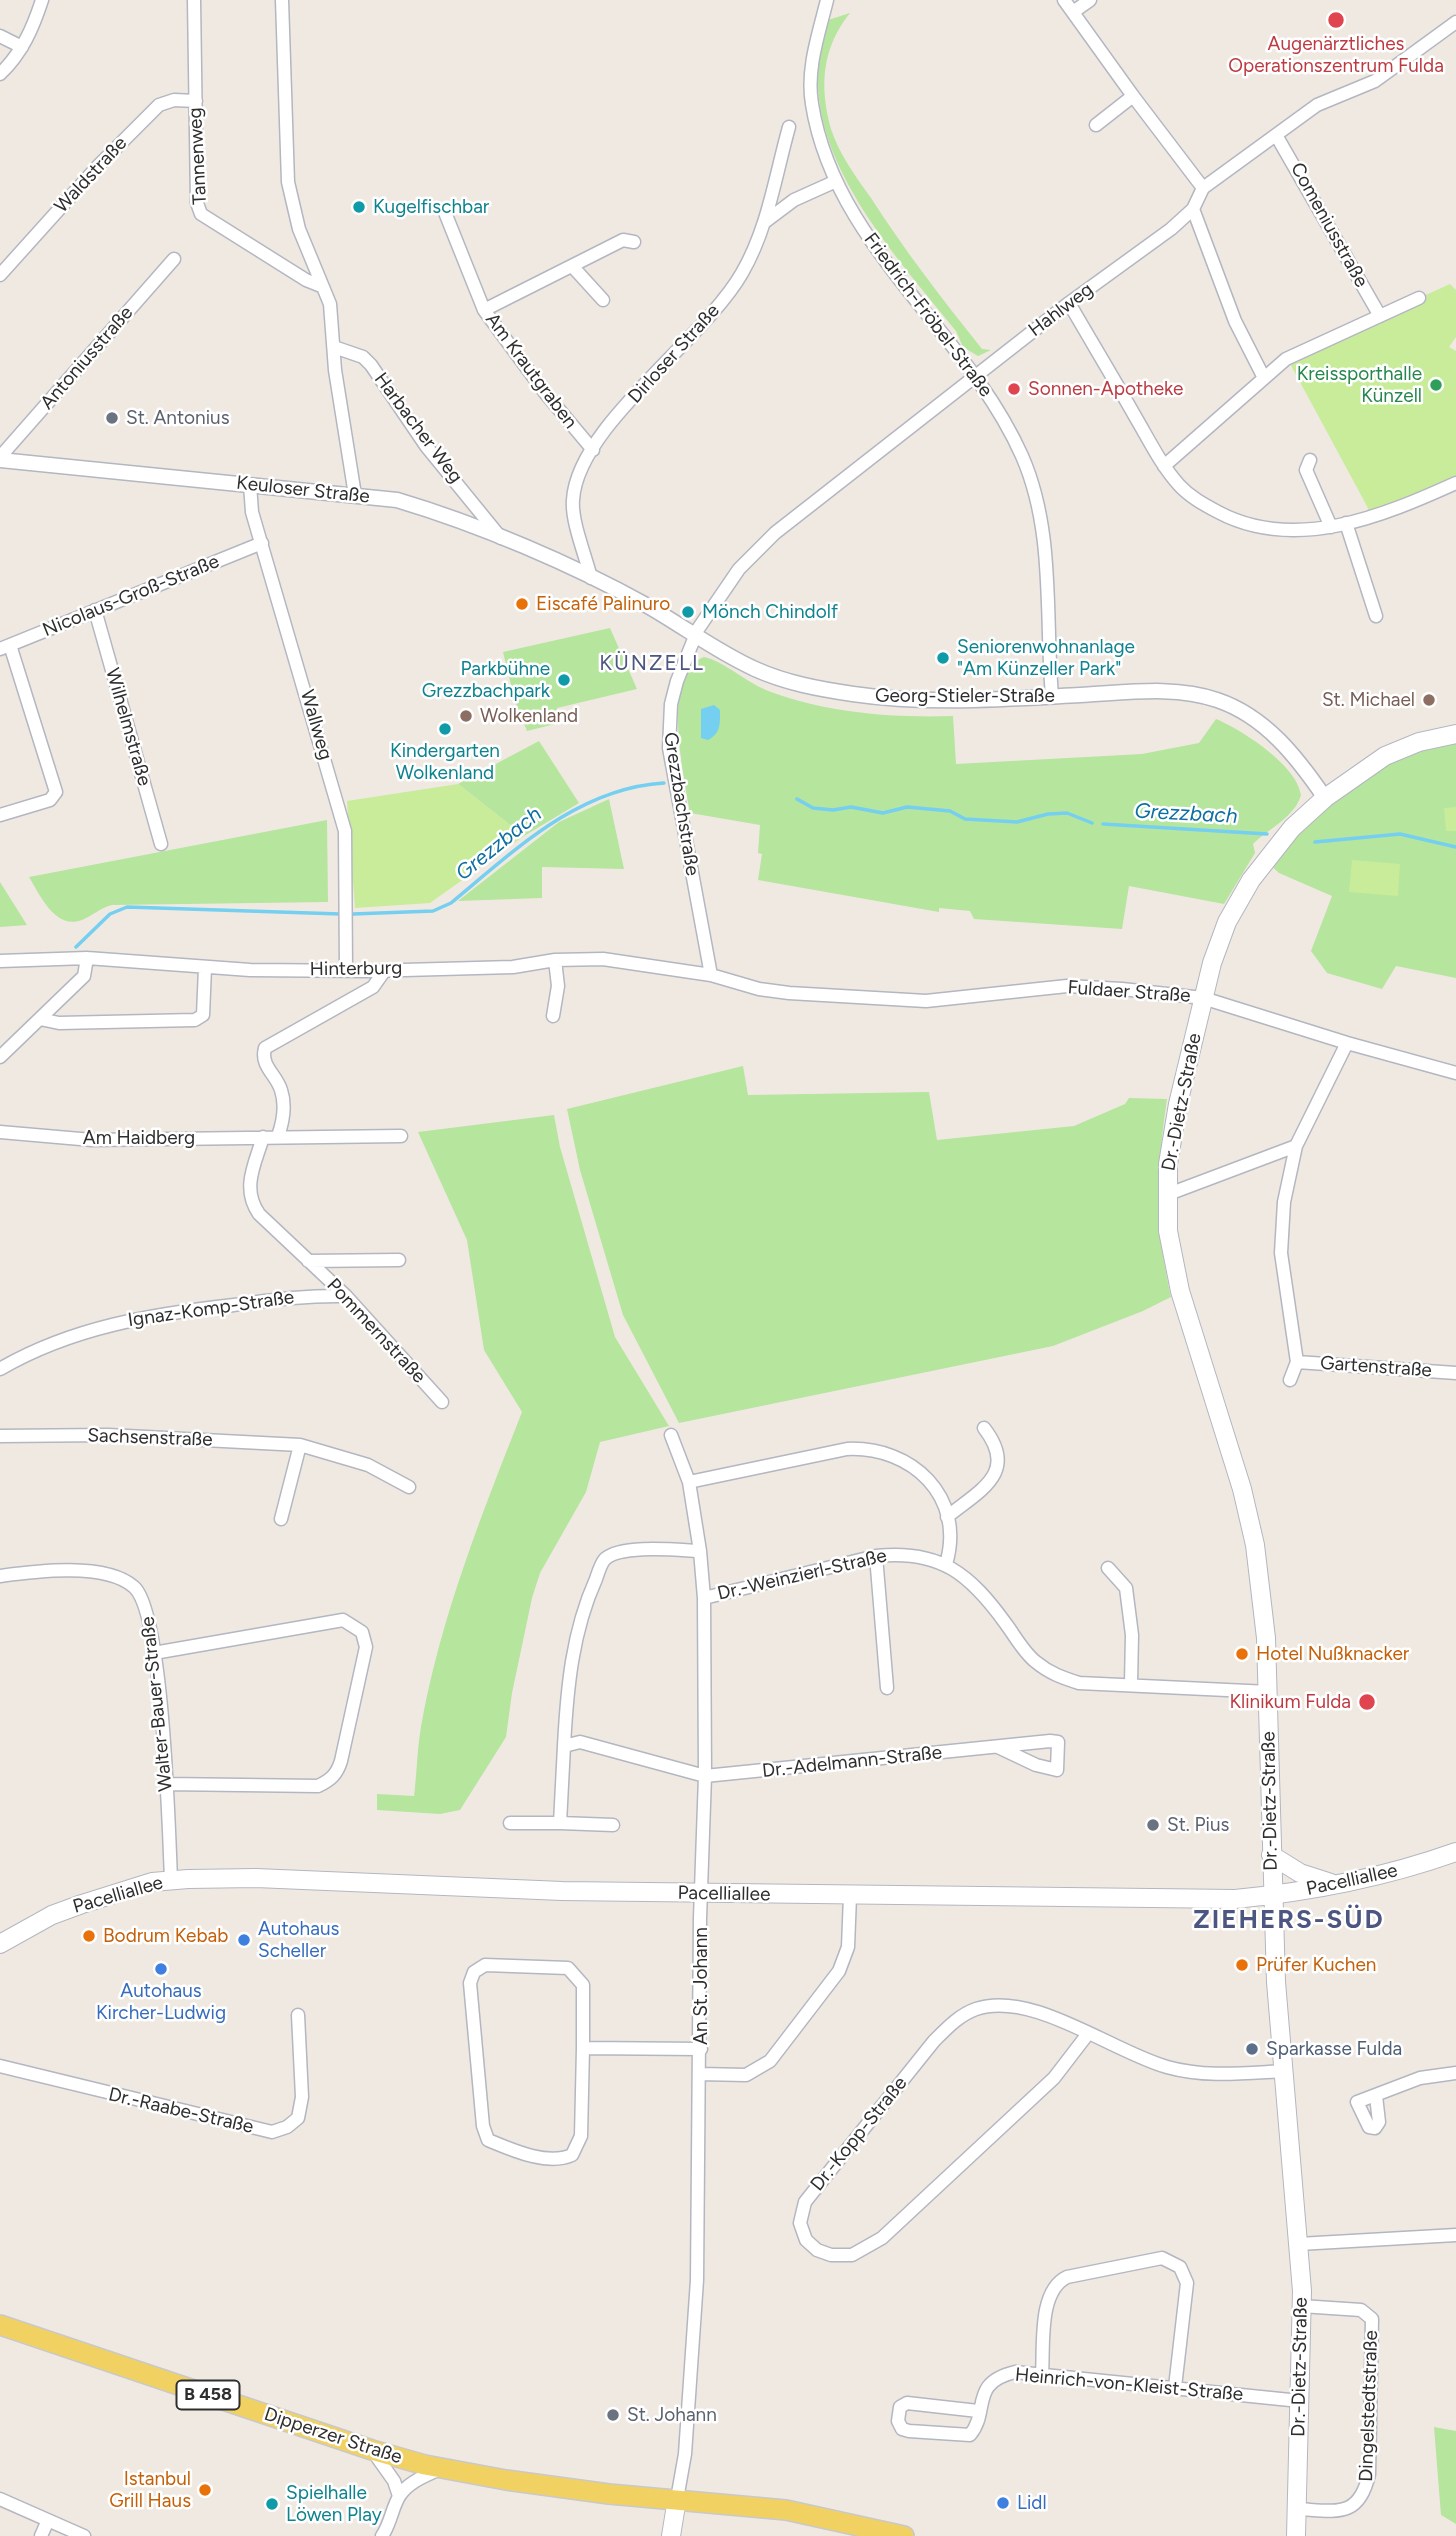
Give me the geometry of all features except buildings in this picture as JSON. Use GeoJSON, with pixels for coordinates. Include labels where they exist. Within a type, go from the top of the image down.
{"type":"FeatureCollection","features":[{"type":"Feature","properties":{"kind":"main road","name":"Dr.-Dietz-Straße"},"geometry":{"type":"LineString","coordinates":[[1296,2536],[1301,2306],[1299,2244],[1276,1983],[1270,1855],[1269,1692],[1255,1545],[1230,1445],[1180,1291],[1168,1231],[1166,1195],[1172,1135],[1203,998],[1220,938],[1246,889],[1282,839],[1325,798],[1385,756],[1419,742],[1456,734]]}},
{"type":"Feature","properties":{"kind":"main road","name":"Pacelliallee"},"geometry":{"type":"LineString","coordinates":[[0,1944],[52,1915],[133,1887],[172,1880],[256,1878],[492,1889],[702,1894],[1235,1899],[1272,1895],[1405,1869],[1456,1852]]}},
{"type":"Feature","properties":{"kind":"main road"},"geometry":{"type":"LineString","coordinates":[[1270,1855],[1300,1872],[1333,1884]]}},
{"type":"Feature","properties":{"kind":"main road","name":"Dipperzer Straße"},"geometry":{"type":"LineString","coordinates":[[0,2325],[372,2450],[442,2468],[552,2487],[677,2500]]}},
{"type":"Feature","properties":{"kind":"main road"},"geometry":{"type":"LineString","coordinates":[[671,2536],[677,2500]]}},
{"type":"Feature","properties":{"kind":"main road","name":"B 458"},"geometry":{"type":"LineString","coordinates":[[677,2500],[786,2510],[904,2536]]}},
{"type":"Feature","properties":{"kind":"street"},"geometry":{"type":"LineString","coordinates":[[0,74],[30,34],[42,0]]}},
{"type":"Feature","properties":{"kind":"street","name":"Tannenweg"},"geometry":{"type":"LineString","coordinates":[[194,0],[197,203],[201,214],[306,281],[321,286]]}},
{"type":"Feature","properties":{"kind":"street"},"geometry":{"type":"LineString","coordinates":[[282,0],[288,182],[299,229],[330,304],[355,495]]}},
{"type":"Feature","properties":{"kind":"street","name":"Friedrich-Fröbel-Straße"},"geometry":{"type":"LineString","coordinates":[[827,0],[814,49],[812,104],[834,182],[863,228],[976,375],[1011,434],[1034,491],[1044,544],[1052,696]]}},
{"type":"Feature","properties":{"kind":"street"},"geometry":{"type":"LineString","coordinates":[[1064,0],[1203,188],[1317,105],[1375,81],[1456,22]]}},
{"type":"Feature","properties":{"kind":"street"},"geometry":{"type":"LineString","coordinates":[[1073,12],[1090,0]]}},
{"type":"Feature","properties":{"kind":"street"},"geometry":{"type":"LineString","coordinates":[[0,36],[22,47]]}},
{"type":"Feature","properties":{"kind":"street"},"geometry":{"type":"LineString","coordinates":[[1096,125],[1133,96]]}},
{"type":"Feature","properties":{"kind":"street","name":"Waldstraße"},"geometry":{"type":"LineString","coordinates":[[0,275],[98,166],[159,105],[174,100],[196,101]]}},
{"type":"Feature","properties":{"kind":"street","name":"Dirloser Straße"},"geometry":{"type":"LineString","coordinates":[[591,578],[572,503],[576,480],[593,450],[640,391],[725,298],[742,274],[766,221],[769,196],[789,127]]}},
{"type":"Feature","properties":{"kind":"street","name":"Comeniusstraße"},"geometry":{"type":"LineString","coordinates":[[1276,135],[1380,316]]}},
{"type":"Feature","properties":{"kind":"street"},"geometry":{"type":"LineString","coordinates":[[766,221],[794,200],[834,182]]}},
{"type":"Feature","properties":{"kind":"street","name":"Hahlweg"},"geometry":{"type":"LineString","coordinates":[[695,635],[753,552],[976,375],[1194,209],[1203,188]]}},
{"type":"Feature","properties":{"kind":"street"},"geometry":{"type":"LineString","coordinates":[[1194,209],[1235,321],[1264,378]]}},
{"type":"Feature","properties":{"kind":"street","name":"Am Krautgraben"},"geometry":{"type":"LineString","coordinates":[[444,210],[454,228],[464,264],[484,310],[546,394],[593,450]]}},
{"type":"Feature","properties":{"kind":"street"},"geometry":{"type":"LineString","coordinates":[[484,310],[623,240],[635,242]]}},
{"type":"Feature","properties":{"kind":"street","name":"Antoniusstraße"},"geometry":{"type":"LineString","coordinates":[[0,459],[174,259]]}},
{"type":"Feature","properties":{"kind":"street"},"geometry":{"type":"LineString","coordinates":[[573,267],[603,300]]}},
{"type":"Feature","properties":{"kind":"street"},"geometry":{"type":"LineString","coordinates":[[1164,466],[1286,359],[1419,298]]}},
{"type":"Feature","properties":{"kind":"street"},"geometry":{"type":"LineString","coordinates":[[1069,303],[1164,466],[1194,499],[1247,524],[1277,531],[1331,527],[1402,506],[1456,483]]}},
{"type":"Feature","properties":{"kind":"street","name":"Harbacher Weg"},"geometry":{"type":"LineString","coordinates":[[334,347],[363,357],[371,365],[426,446],[480,508],[502,539]]}},
{"type":"Feature","properties":{"kind":"street","name":"Keuloser Straße"},"geometry":{"type":"LineString","coordinates":[[0,459],[355,495],[409,503],[502,539],[591,578]]}},
{"type":"Feature","properties":{"kind":"street"},"geometry":{"type":"LineString","coordinates":[[1310,460],[1306,470],[1331,527]]}},
{"type":"Feature","properties":{"kind":"street","name":"Wallweg"},"geometry":{"type":"LineString","coordinates":[[250,485],[252,512],[345,831],[346,971]]}},
{"type":"Feature","properties":{"kind":"street"},"geometry":{"type":"LineString","coordinates":[[1346,523],[1376,615]]}},
{"type":"Feature","properties":{"kind":"street","name":"Nicolaus-Groß-Straße"},"geometry":{"type":"LineString","coordinates":[[5,647],[262,543]]}},
{"type":"Feature","properties":{"kind":"street","name":"Georg-Stieler-Straße"},"geometry":{"type":"LineString","coordinates":[[591,578],[645,604],[748,666],[776,677],[852,694],[897,699],[1156,691],[1217,700],[1255,719],[1278,738],[1302,764],[1325,798]]}},
{"type":"Feature","properties":{"kind":"street","name":"Wilhelmstraße"},"geometry":{"type":"LineString","coordinates":[[95,610],[161,844]]}},
{"type":"Feature","properties":{"kind":"street","name":"Grezzbachstraße"},"geometry":{"type":"LineString","coordinates":[[695,635],[671,704],[669,748],[711,975]]}},
{"type":"Feature","properties":{"kind":"street"},"geometry":{"type":"LineString","coordinates":[[0,815],[50,800],[56,792],[5,647]]}},
{"type":"Feature","properties":{"kind":"street"},"geometry":{"type":"LineString","coordinates":[[0,1057],[85,976],[87,958]]}},
{"type":"Feature","properties":{"kind":"street","name":"Hinterburg"},"geometry":{"type":"LineString","coordinates":[[0,961],[87,958],[142,960],[205,968],[346,971],[513,967],[555,960],[603,959],[711,975]]}},
{"type":"Feature","properties":{"kind":"street"},"geometry":{"type":"LineString","coordinates":[[553,1016],[558,986],[555,960]]}},
{"type":"Feature","properties":{"kind":"street"},"geometry":{"type":"LineString","coordinates":[[40,1019],[60,1023],[195,1020],[203,1015],[206,1003],[205,968]]}},
{"type":"Feature","properties":{"kind":"street"},"geometry":{"type":"LineString","coordinates":[[278,1136],[283,1121],[281,1090],[265,1064],[265,1048],[373,987],[385,970]]}},
{"type":"Feature","properties":{"kind":"street","name":"Fuldaer Straße"},"geometry":{"type":"LineString","coordinates":[[711,975],[759,989],[789,993],[926,1002],[1066,986],[1203,998],[1347,1043],[1456,1073]]}},
{"type":"Feature","properties":{"kind":"street"},"geometry":{"type":"LineString","coordinates":[[1290,1380],[1297,1362],[1281,1253],[1284,1202],[1296,1146],[1347,1043]]}},
{"type":"Feature","properties":{"kind":"street","name":"Am Haidberg"},"geometry":{"type":"LineString","coordinates":[[0,1132],[92,1140],[401,1136]]}},
{"type":"Feature","properties":{"kind":"street","name":"Pommernstraße"},"geometry":{"type":"LineString","coordinates":[[263,1137],[248,1185],[250,1201],[346,1296],[442,1402]]}},
{"type":"Feature","properties":{"kind":"street"},"geometry":{"type":"LineString","coordinates":[[1166,1195],[1296,1146]]}},
{"type":"Feature","properties":{"kind":"street","name":"Pommernstraße"},"geometry":{"type":"LineString","coordinates":[[308,1261],[399,1260]]}},
{"type":"Feature","properties":{"kind":"street","name":"Ignaz-Komp-Straße"},"geometry":{"type":"LineString","coordinates":[[306,1295],[320,1271]]}},
{"type":"Feature","properties":{"kind":"street","name":"Ignaz-Komp-Straße"},"geometry":{"type":"LineString","coordinates":[[0,1368],[23,1355],[84,1331],[152,1314],[306,1295],[346,1296]]}},
{"type":"Feature","properties":{"kind":"street","name":"Gartenstraße"},"geometry":{"type":"LineString","coordinates":[[1297,1362],[1456,1373]]}},
{"type":"Feature","properties":{"kind":"street"},"geometry":{"type":"LineString","coordinates":[[947,1517],[991,1481],[998,1469],[1000,1456],[996,1443],[984,1428]]}},
{"type":"Feature","properties":{"kind":"street","name":"An St. Johann"},"geometry":{"type":"LineString","coordinates":[[671,1435],[689,1482],[704,1598],[705,1776],[696,2280],[685,2454],[677,2500]]}},
{"type":"Feature","properties":{"kind":"street","name":"Sachsenstraße"},"geometry":{"type":"LineString","coordinates":[[0,1436],[108,1436],[300,1445],[369,1465],[409,1487]]}},
{"type":"Feature","properties":{"kind":"street"},"geometry":{"type":"LineString","coordinates":[[281,1519],[300,1445]]}},
{"type":"Feature","properties":{"kind":"street"},"geometry":{"type":"LineString","coordinates":[[689,1482],[848,1449],[874,1449],[902,1458],[917,1468],[934,1488],[947,1517],[949,1553],[946,1564]]}},
{"type":"Feature","properties":{"kind":"street"},"geometry":{"type":"LineString","coordinates":[[561,1823],[567,1687],[587,1598],[604,1560],[617,1552],[654,1549],[700,1551]]}},
{"type":"Feature","properties":{"kind":"street","name":"Dr.-Weinzierl-Straße"},"geometry":{"type":"LineString","coordinates":[[704,1598],[876,1556],[901,1553],[946,1564],[977,1587],[1034,1661],[1054,1675],[1079,1683],[1131,1683],[1269,1692]]}},
{"type":"Feature","properties":{"kind":"street"},"geometry":{"type":"LineString","coordinates":[[876,1556],[887,1688]]}},
{"type":"Feature","properties":{"kind":"street"},"geometry":{"type":"LineString","coordinates":[[1108,1568],[1126,1588],[1132,1635],[1131,1683]]}},
{"type":"Feature","properties":{"kind":"street","name":"Walter-Bauer-Straße"},"geometry":{"type":"LineString","coordinates":[[0,1576],[26,1572],[106,1572],[135,1587],[146,1608],[154,1653],[172,1880]]}},
{"type":"Feature","properties":{"kind":"street"},"geometry":{"type":"LineString","coordinates":[[154,1653],[343,1620],[362,1632],[366,1647],[341,1761],[335,1774],[325,1783],[318,1786],[166,1784]]}},
{"type":"Feature","properties":{"kind":"street"},"geometry":{"type":"LineString","coordinates":[[564,1746],[580,1742],[705,1776]]}},
{"type":"Feature","properties":{"kind":"street","name":"Dr.-Adelmann-Straße"},"geometry":{"type":"LineString","coordinates":[[705,1776],[998,1747]]}},
{"type":"Feature","properties":{"kind":"street"},"geometry":{"type":"LineString","coordinates":[[510,1823],[613,1825]]}},
{"type":"Feature","properties":{"kind":"street"},"geometry":{"type":"LineString","coordinates":[[700,2074],[746,2076],[770,2061],[839,1971],[848,1947],[850,1896]]}},
{"type":"Feature","properties":{"kind":"street"},"geometry":{"type":"LineString","coordinates":[[485,1965],[561,1966],[574,1972],[583,1985],[583,2048],[581,2136],[572,2155],[562,2160],[550,2159],[488,2140],[483,2126],[470,1983],[474,1972],[485,1965]]}},
{"type":"Feature","properties":{"kind":"street","name":"Dr.-Kopp-Straße"},"geometry":{"type":"LineString","coordinates":[[1087,2035],[1054,2078],[881,2238],[852,2255],[831,2255],[806,2240],[800,2223],[805,2202],[934,2041],[956,2019],[990,2005],[1012,2004],[1034,2009],[1144,2059],[1196,2073],[1285,2071]]}},
{"type":"Feature","properties":{"kind":"street","name":"Dr.-Raabe-Straße"},"geometry":{"type":"LineString","coordinates":[[0,2066],[272,2132],[287,2127],[298,2119],[302,2097],[298,2015]]}},
{"type":"Feature","properties":{"kind":"street"},"geometry":{"type":"LineString","coordinates":[[583,2048],[701,2049]]}},
{"type":"Feature","properties":{"kind":"street"},"geometry":{"type":"LineString","coordinates":[[1376,2096],[1420,2078],[1456,2073]]}},
{"type":"Feature","properties":{"kind":"street"},"geometry":{"type":"LineString","coordinates":[[1299,2244],[1456,2235]]}},
{"type":"Feature","properties":{"kind":"street"},"geometry":{"type":"LineString","coordinates":[[1042,2374],[1049,2300],[1056,2284],[1067,2277],[1162,2258],[1180,2267],[1187,2283],[1175,2388]]}},
{"type":"Feature","properties":{"kind":"street","name":"Dingelstedtstraße"},"geometry":{"type":"LineString","coordinates":[[1297,2509],[1339,2510],[1352,2507],[1365,2492],[1369,2474],[1372,2319],[1361,2310],[1301,2306]]}},
{"type":"Feature","properties":{"kind":"street","name":"Heinrich-von-Kleist-Straße"},"geometry":{"type":"LineString","coordinates":[[978,2411],[907,2403],[900,2407],[898,2421],[905,2430],[964,2437],[974,2430],[985,2391],[1001,2377],[1015,2372],[1300,2401]]}},
{"type":"Feature","properties":{"kind":"street"},"geometry":{"type":"LineString","coordinates":[[372,2450],[394,2481],[399,2496]]}},
{"type":"Feature","properties":{"kind":"street"},"geometry":{"type":"LineString","coordinates":[[382,2536],[392,2520],[399,2496],[412,2483],[442,2468]]}},
{"type":"Feature","properties":{"kind":"street"},"geometry":{"type":"LineString","coordinates":[[0,2499],[83,2536]]}},
{"type":"Feature","properties":{"kind":"street"},"geometry":{"type":"LineString","coordinates":[[41,2536],[48,2520]]}},
{"type":"Feature","properties":{"kind":"green space"},"geometry":{"type":"Polygon","coordinates":[[[850,13],[834,40],[824,83],[827,113],[834,138],[854,174],[925,275],[982,349],[991,350],[978,356],[963,347],[956,331],[886,243],[845,178],[830,144],[820,109],[819,60],[828,20],[850,13]]]}},
{"type":"Feature","properties":{"kind":"green space"},"geometry":{"type":"Polygon","coordinates":[[[1450,284],[1456,290],[1456,337],[1449,347],[1456,351],[1456,478],[1364,519],[1368,508],[1287,358],[1450,284]]]}},
{"type":"Feature","properties":{"kind":"green space"},"geometry":{"type":"Polygon","coordinates":[[[610,628],[637,689],[557,708],[559,723],[527,731],[515,701],[503,652],[610,628]]]}},
{"type":"Feature","properties":{"kind":"green space"},"geometry":{"type":"Polygon","coordinates":[[[704,657],[771,692],[815,705],[884,715],[953,716],[956,764],[1142,754],[1199,743],[1216,719],[1240,731],[1267,750],[1290,772],[1301,795],[1293,810],[1253,844],[1255,853],[1224,904],[1129,886],[1122,929],[974,919],[970,911],[939,908],[939,912],[758,880],[762,854],[758,853],[760,825],[690,813],[680,753],[678,704],[682,683],[690,667],[704,657]]]}},
{"type":"Feature","properties":{"kind":"green space"},"geometry":{"type":"Polygon","coordinates":[[[1456,734],[1456,978],[1396,966],[1382,989],[1327,973],[1311,951],[1332,896],[1279,873],[1266,861],[1371,765],[1456,734]]]}},
{"type":"Feature","properties":{"kind":"green space"},"geometry":{"type":"Polygon","coordinates":[[[539,741],[579,803],[524,836],[458,784],[539,741]]]}},
{"type":"Feature","properties":{"kind":"green space"},"geometry":{"type":"Polygon","coordinates":[[[458,784],[524,836],[430,903],[355,908],[347,801],[458,784]]]}},
{"type":"Feature","properties":{"kind":"green space"},"geometry":{"type":"Polygon","coordinates":[[[609,799],[624,869],[542,867],[542,898],[458,901],[559,822],[609,799]]]}},
{"type":"Feature","properties":{"kind":"green space"},"geometry":{"type":"Polygon","coordinates":[[[1456,807],[1456,831],[1446,831],[1444,808],[1456,807]]]}},
{"type":"Feature","properties":{"kind":"green space"},"geometry":{"type":"Polygon","coordinates":[[[327,820],[328,902],[112,905],[72,922],[56,916],[43,901],[29,877],[327,820]]]}},
{"type":"Feature","properties":{"kind":"green space"},"geometry":{"type":"Polygon","coordinates":[[[1352,860],[1400,864],[1398,896],[1349,892],[1352,860]]]}},
{"type":"Feature","properties":{"kind":"green space"},"geometry":{"type":"Polygon","coordinates":[[[0,882],[27,925],[0,927],[0,882]]]}},
{"type":"Feature","properties":{"kind":"green space"},"geometry":{"type":"Polygon","coordinates":[[[743,1066],[748,1095],[929,1092],[937,1140],[1074,1126],[1125,1104],[1129,1098],[1167,1099],[1158,1198],[1165,1270],[1171,1297],[1143,1311],[1053,1346],[679,1423],[623,1315],[580,1170],[567,1109],[743,1066]]]}},
{"type":"Feature","properties":{"kind":"green space"},"geometry":{"type":"Polygon","coordinates":[[[554,1115],[560,1147],[615,1337],[669,1426],[600,1442],[586,1492],[540,1573],[532,1598],[512,1693],[506,1737],[460,1810],[440,1814],[377,1810],[377,1794],[414,1796],[421,1727],[439,1646],[464,1567],[522,1412],[484,1350],[467,1240],[418,1132],[554,1115]]]}},
{"type":"Feature","properties":{"kind":"green space"},"geometry":{"type":"Polygon","coordinates":[[[1434,2427],[1456,2431],[1456,2524],[1441,2515],[1434,2427]]]}},
{"type":"Feature","properties":{"kind":"water"},"geometry":{"type":"Polygon","coordinates":[[[714,705],[720,710],[720,724],[718,731],[708,740],[701,738],[701,709],[714,705]]]}},
{"type":"Feature","properties":{"kind":"waterway","name":"Grezzbach"},"geometry":{"type":"LineString","coordinates":[[353,914],[433,911],[451,903],[523,843],[575,809],[633,787],[664,783]]}},
{"type":"Feature","properties":{"kind":"waterway","name":"Grezzbach"},"geometry":{"type":"LineString","coordinates":[[797,799],[813,808],[833,810],[851,807],[883,813],[907,807],[950,811],[965,819],[1017,822],[1048,814],[1067,813],[1092,823]]}},
{"type":"Feature","properties":{"kind":"waterway","name":"Grezzbach"},"geometry":{"type":"LineString","coordinates":[[1103,824],[1267,834]]}},
{"type":"Feature","properties":{"kind":"waterway","name":"Grezzbach"},"geometry":{"type":"LineString","coordinates":[[1315,842],[1400,834],[1456,847]]}},
{"type":"Feature","properties":{"kind":"waterway","name":"Grezzbach"},"geometry":{"type":"LineString","coordinates":[[76,947],[110,914],[127,907],[340,914]]}},
{"type":"Feature","properties":{"kind":"place","name":"Augenärztliches Operationszentrum Fulda"},"geometry":{"type":"Point","coordinates":[1336,20]}},
{"type":"Feature","properties":{"kind":"place","name":"Kugelfischbar"},"geometry":{"type":"Point","coordinates":[359,207]}},
{"type":"Feature","properties":{"kind":"place","name":"Kreissporthalle Künzell"},"geometry":{"type":"Point","coordinates":[1436,385]}},
{"type":"Feature","properties":{"kind":"place","name":"Sonnen-Apotheke"},"geometry":{"type":"Point","coordinates":[1014,389]}},
{"type":"Feature","properties":{"kind":"place","name":"St. Antonius"},"geometry":{"type":"Point","coordinates":[112,418]}},
{"type":"Feature","properties":{"kind":"place","name":"Eiscafé Palinuro"},"geometry":{"type":"Point","coordinates":[522,604]}},
{"type":"Feature","properties":{"kind":"place","name":"Mönch Chindolf"},"geometry":{"type":"Point","coordinates":[688,612]}},
{"type":"Feature","properties":{"kind":"place","name":"Seniorenwohnanlage \"Am Künzeller Park\""},"geometry":{"type":"Point","coordinates":[943,658]}},
{"type":"Feature","properties":{"kind":"place","name":"Parkbühne Grezzbachpark"},"geometry":{"type":"Point","coordinates":[564,680]}},
{"type":"Feature","properties":{"kind":"place","name":"St. Michael"},"geometry":{"type":"Point","coordinates":[1429,700]}},
{"type":"Feature","properties":{"kind":"place","name":"Wolkenland"},"geometry":{"type":"Point","coordinates":[466,716]}},
{"type":"Feature","properties":{"kind":"place","name":"Kindergarten Wolkenland"},"geometry":{"type":"Point","coordinates":[445,729]}},
{"type":"Feature","properties":{"kind":"place","name":"Hotel Nußknacker"},"geometry":{"type":"Point","coordinates":[1242,1654]}},
{"type":"Feature","properties":{"kind":"place","name":"Klinikum Fulda"},"geometry":{"type":"Point","coordinates":[1367,1702]}},
{"type":"Feature","properties":{"kind":"place","name":"St. Pius"},"geometry":{"type":"Point","coordinates":[1153,1825]}},
{"type":"Feature","properties":{"kind":"place","name":"Bodrum Kebab"},"geometry":{"type":"Point","coordinates":[89,1936]}},
{"type":"Feature","properties":{"kind":"place","name":"Autohaus Scheller"},"geometry":{"type":"Point","coordinates":[244,1940]}},
{"type":"Feature","properties":{"kind":"place","name":"Prüfer Kuchen"},"geometry":{"type":"Point","coordinates":[1242,1965]}},
{"type":"Feature","properties":{"kind":"place","name":"Autohaus Kircher-Ludwig"},"geometry":{"type":"Point","coordinates":[161,1969]}},
{"type":"Feature","properties":{"kind":"place","name":"Sparkasse Fulda"},"geometry":{"type":"Point","coordinates":[1252,2049]}},
{"type":"Feature","properties":{"kind":"place","name":"St. Johann"},"geometry":{"type":"Point","coordinates":[613,2415]}},
{"type":"Feature","properties":{"kind":"place","name":"Istanbul Grill Haus"},"geometry":{"type":"Point","coordinates":[205,2490]}},
{"type":"Feature","properties":{"kind":"place","name":"Lidl"},"geometry":{"type":"Point","coordinates":[1003,2503]}},
{"type":"Feature","properties":{"kind":"place","name":"Spielhalle Löwen Play"},"geometry":{"type":"Point","coordinates":[272,2504]}},
{"type":"Feature","properties":{"kind":"district","name":"KÜNZELL"},"geometry":{"type":"Point","coordinates":[652,664]}},
{"type":"Feature","properties":{"kind":"district","name":"ZIEHERS-SÜD"},"geometry":{"type":"Point","coordinates":[1289,1920]}}]}
